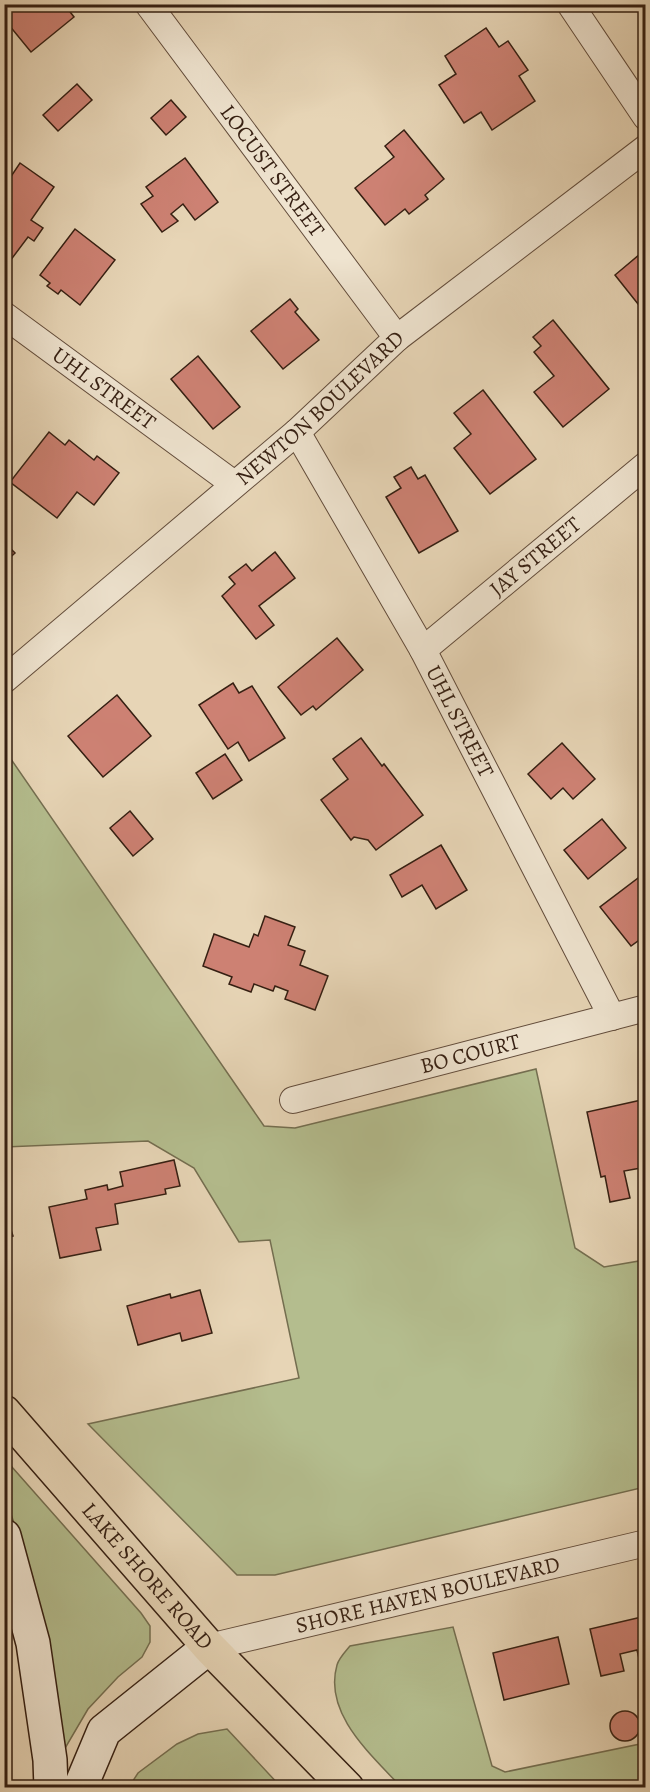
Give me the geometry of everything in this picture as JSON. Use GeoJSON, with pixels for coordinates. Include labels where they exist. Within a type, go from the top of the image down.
{"type":"FeatureCollection","features":[{"type":"Feature","properties":{"kind":"main road","name":"LAKE SHORE ROAD"},"geometry":{"type":"LineString","coordinates":[[4,1412],[209,1647],[104,1731],[80,1788]]}},
{"type":"Feature","properties":{"kind":"main road"},"geometry":{"type":"LineString","coordinates":[[4,1536],[33,1643],[50,1760],[51,1788]]}},
{"type":"Feature","properties":{"kind":"main road"},"geometry":{"type":"LineString","coordinates":[[209,1647],[347,1788]]}},
{"type":"Feature","properties":{"kind":"street","name":"LOCUST STREET"},"geometry":{"type":"LineString","coordinates":[[148,4],[397,338]]}},
{"type":"Feature","properties":{"kind":"street"},"geometry":{"type":"LineString","coordinates":[[570,4],[645,117]]}},
{"type":"Feature","properties":{"kind":"street","name":"NEWTON BOULEVARD"},"geometry":{"type":"LineString","coordinates":[[4,680],[297,432],[397,338],[645,148]]}},
{"type":"Feature","properties":{"kind":"street","name":"UHL STREET"},"geometry":{"type":"LineString","coordinates":[[4,315],[234,484]]}},
{"type":"Feature","properties":{"kind":"street","name":"UHL STREET"},"geometry":{"type":"LineString","coordinates":[[297,432],[423,650],[612,1017]]}},
{"type":"Feature","properties":{"kind":"street","name":"JAY STREET"},"geometry":{"type":"LineString","coordinates":[[423,650],[645,465]]}},
{"type":"Feature","properties":{"kind":"street","name":"BO COURT"},"geometry":{"type":"LineString","coordinates":[[293,1100],[645,1008]]}},
{"type":"Feature","properties":{"kind":"street","name":"SHORE HAVEN BOULEVARD"},"geometry":{"type":"LineString","coordinates":[[209,1647],[645,1543]]}},
{"type":"Feature","properties":{"kind":"green space"},"geometry":{"type":"Polygon","coordinates":[[[4,749],[264,1126],[295,1128],[536,1069],[575,1248],[604,1267],[645,1260],[645,1487],[275,1575],[237,1575],[88,1424],[299,1378],[270,1240],[239,1242],[194,1168],[148,1141],[5,1147],[4,749]]]}},
{"type":"Feature","properties":{"kind":"green space"},"geometry":{"type":"Polygon","coordinates":[[[4,1458],[150,1626],[150,1642],[142,1657],[118,1677],[88,1709],[64,1750],[49,1643],[32,1575],[5,1497],[4,1458]]]}},
{"type":"Feature","properties":{"kind":"green space"},"geometry":{"type":"Polygon","coordinates":[[[453,1627],[492,1766],[505,1772],[645,1743],[645,1787],[401,1787],[364,1747],[343,1717],[337,1700],[335,1683],[337,1665],[350,1646],[453,1627]]]}},
{"type":"Feature","properties":{"kind":"green space"},"geometry":{"type":"Polygon","coordinates":[[[227,1729],[281,1787],[129,1787],[138,1773],[177,1744],[198,1734],[227,1729]]]}},
{"type":"Feature","properties":{"kind":"building"},"geometry":{"type":"Polygon","coordinates":[[[4,4],[64,4],[74,17],[31,52],[4,19],[4,4]]]}},
{"type":"Feature","properties":{"kind":"building"},"geometry":{"type":"Polygon","coordinates":[[[486,28],[499,47],[508,41],[528,70],[519,76],[535,101],[492,130],[481,112],[464,123],[439,85],[456,74],[445,56],[486,28]]]}},
{"type":"Feature","properties":{"kind":"building"},"geometry":{"type":"Polygon","coordinates":[[[77,84],[92,100],[58,131],[43,115],[77,84]]]}},
{"type":"Feature","properties":{"kind":"building"},"geometry":{"type":"Polygon","coordinates":[[[171,100],[186,117],[166,135],[151,118],[171,100]]]}},
{"type":"Feature","properties":{"kind":"building"},"geometry":{"type":"Polygon","coordinates":[[[404,130],[444,179],[425,195],[428,199],[409,214],[405,209],[385,225],[355,188],[394,157],[385,146],[404,130]]]}},
{"type":"Feature","properties":{"kind":"building"},"geometry":{"type":"Polygon","coordinates":[[[185,158],[218,202],[195,220],[183,204],[171,214],[178,221],[162,232],[141,204],[153,196],[146,187],[185,158]]]}},
{"type":"Feature","properties":{"kind":"building"},"geometry":{"type":"Polygon","coordinates":[[[20,163],[54,187],[31,220],[43,228],[34,241],[28,237],[10,261],[4,257],[4,174],[10,178],[20,163]]]}},
{"type":"Feature","properties":{"kind":"building"},"geometry":{"type":"Polygon","coordinates":[[[75,229],[115,260],[80,305],[61,290],[58,294],[47,286],[50,283],[40,275],[75,229]]]}},
{"type":"Feature","properties":{"kind":"building"},"geometry":{"type":"Polygon","coordinates":[[[646,249],[646,298],[638,304],[615,275],[646,249]]]}},
{"type":"Feature","properties":{"kind":"building"},"geometry":{"type":"Polygon","coordinates":[[[290,299],[298,309],[295,312],[319,340],[283,369],[251,331],[290,299]]]}},
{"type":"Feature","properties":{"kind":"building"},"geometry":{"type":"Polygon","coordinates":[[[553,320],[609,389],[563,427],[534,392],[554,376],[534,352],[541,346],[533,337],[553,320]]]}},
{"type":"Feature","properties":{"kind":"building"},"geometry":{"type":"Polygon","coordinates":[[[198,356],[240,407],[213,429],[171,379],[198,356]]]}},
{"type":"Feature","properties":{"kind":"building"},"geometry":{"type":"Polygon","coordinates":[[[483,390],[536,459],[490,494],[454,448],[471,434],[454,413],[483,390]]]}},
{"type":"Feature","properties":{"kind":"building"},"geometry":{"type":"Polygon","coordinates":[[[49,432],[65,445],[69,440],[94,460],[97,456],[119,473],[94,505],[77,492],[57,518],[10,482],[49,432]]]}},
{"type":"Feature","properties":{"kind":"building"},"geometry":{"type":"Polygon","coordinates":[[[411,467],[418,479],[425,475],[458,531],[419,553],[386,497],[401,488],[394,477],[411,467]]]}},
{"type":"Feature","properties":{"kind":"building"},"geometry":{"type":"Polygon","coordinates":[[[4,542],[15,553],[4,563],[4,542]]]}},
{"type":"Feature","properties":{"kind":"building"},"geometry":{"type":"Polygon","coordinates":[[[275,552],[295,578],[259,606],[274,625],[256,639],[222,596],[235,584],[229,577],[246,564],[252,571],[275,552]]]}},
{"type":"Feature","properties":{"kind":"building"},"geometry":{"type":"Polygon","coordinates":[[[337,638],[363,670],[316,710],[313,706],[301,715],[278,687],[337,638]]]}},
{"type":"Feature","properties":{"kind":"building"},"geometry":{"type":"Polygon","coordinates":[[[233,683],[239,693],[252,686],[285,738],[249,761],[238,742],[228,749],[199,705],[233,683]]]}},
{"type":"Feature","properties":{"kind":"building"},"geometry":{"type":"Polygon","coordinates":[[[117,695],[151,736],[103,777],[68,736],[117,695]]]}},
{"type":"Feature","properties":{"kind":"building"},"geometry":{"type":"Polygon","coordinates":[[[361,738],[423,815],[376,850],[368,840],[354,837],[351,840],[321,800],[348,779],[333,759],[361,738]]]}},
{"type":"Feature","properties":{"kind":"building"},"geometry":{"type":"Polygon","coordinates":[[[562,743],[595,779],[573,799],[563,788],[551,799],[528,774],[562,743]]]}},
{"type":"Feature","properties":{"kind":"building"},"geometry":{"type":"Polygon","coordinates":[[[225,754],[242,780],[213,799],[196,773],[225,754]]]}},
{"type":"Feature","properties":{"kind":"building"},"geometry":{"type":"Polygon","coordinates":[[[130,811],[153,839],[133,856],[110,828],[130,811]]]}},
{"type":"Feature","properties":{"kind":"building"},"geometry":{"type":"Polygon","coordinates":[[[602,819],[626,848],[588,879],[564,850],[602,819]]]}},
{"type":"Feature","properties":{"kind":"building"},"geometry":{"type":"Polygon","coordinates":[[[441,845],[467,890],[436,909],[422,885],[402,897],[390,875],[441,845]]]}},
{"type":"Feature","properties":{"kind":"building"},"geometry":{"type":"Polygon","coordinates":[[[646,872],[646,935],[631,946],[600,907],[646,872]]]}},
{"type":"Feature","properties":{"kind":"building"},"geometry":{"type":"Polygon","coordinates":[[[265,916],[295,927],[288,945],[305,951],[300,965],[328,976],[315,1010],[285,999],[288,991],[275,986],[273,991],[254,984],[251,992],[229,984],[232,977],[203,966],[214,934],[249,947],[254,934],[258,936],[265,916]]]}},
{"type":"Feature","properties":{"kind":"building"},"geometry":{"type":"Polygon","coordinates":[[[646,1099],[646,1167],[624,1171],[630,1198],[610,1202],[605,1176],[601,1177],[587,1112],[646,1099]]]}},
{"type":"Feature","properties":{"kind":"building"},"geometry":{"type":"Polygon","coordinates":[[[174,1160],[180,1186],[165,1189],[166,1194],[115,1204],[118,1224],[96,1228],[101,1250],[60,1258],[49,1207],[87,1199],[85,1190],[107,1185],[108,1190],[123,1186],[120,1172],[174,1160]]]}},
{"type":"Feature","properties":{"kind":"building"},"geometry":{"type":"Polygon","coordinates":[[[4,1209],[13,1236],[4,1239],[4,1209]]]}},
{"type":"Feature","properties":{"kind":"building"},"geometry":{"type":"Polygon","coordinates":[[[200,1290],[212,1333],[182,1341],[180,1333],[138,1345],[127,1306],[170,1294],[171,1298],[200,1290]]]}},
{"type":"Feature","properties":{"kind":"building"},"geometry":{"type":"Polygon","coordinates":[[[646,1616],[646,1666],[641,1667],[637,1650],[620,1654],[624,1671],[601,1676],[590,1629],[646,1616]]]}},
{"type":"Feature","properties":{"kind":"building"},"geometry":{"type":"Polygon","coordinates":[[[558,1637],[569,1684],[504,1700],[493,1653],[558,1637]]]}},
{"type":"Feature","properties":{"kind":"building"},"geometry":{"type":"Polygon","coordinates":[[[625,1711],[631,1712],[639,1720],[639,1732],[631,1740],[625,1741],[619,1740],[611,1732],[610,1726],[611,1720],[619,1712],[625,1711]]]}}]}
